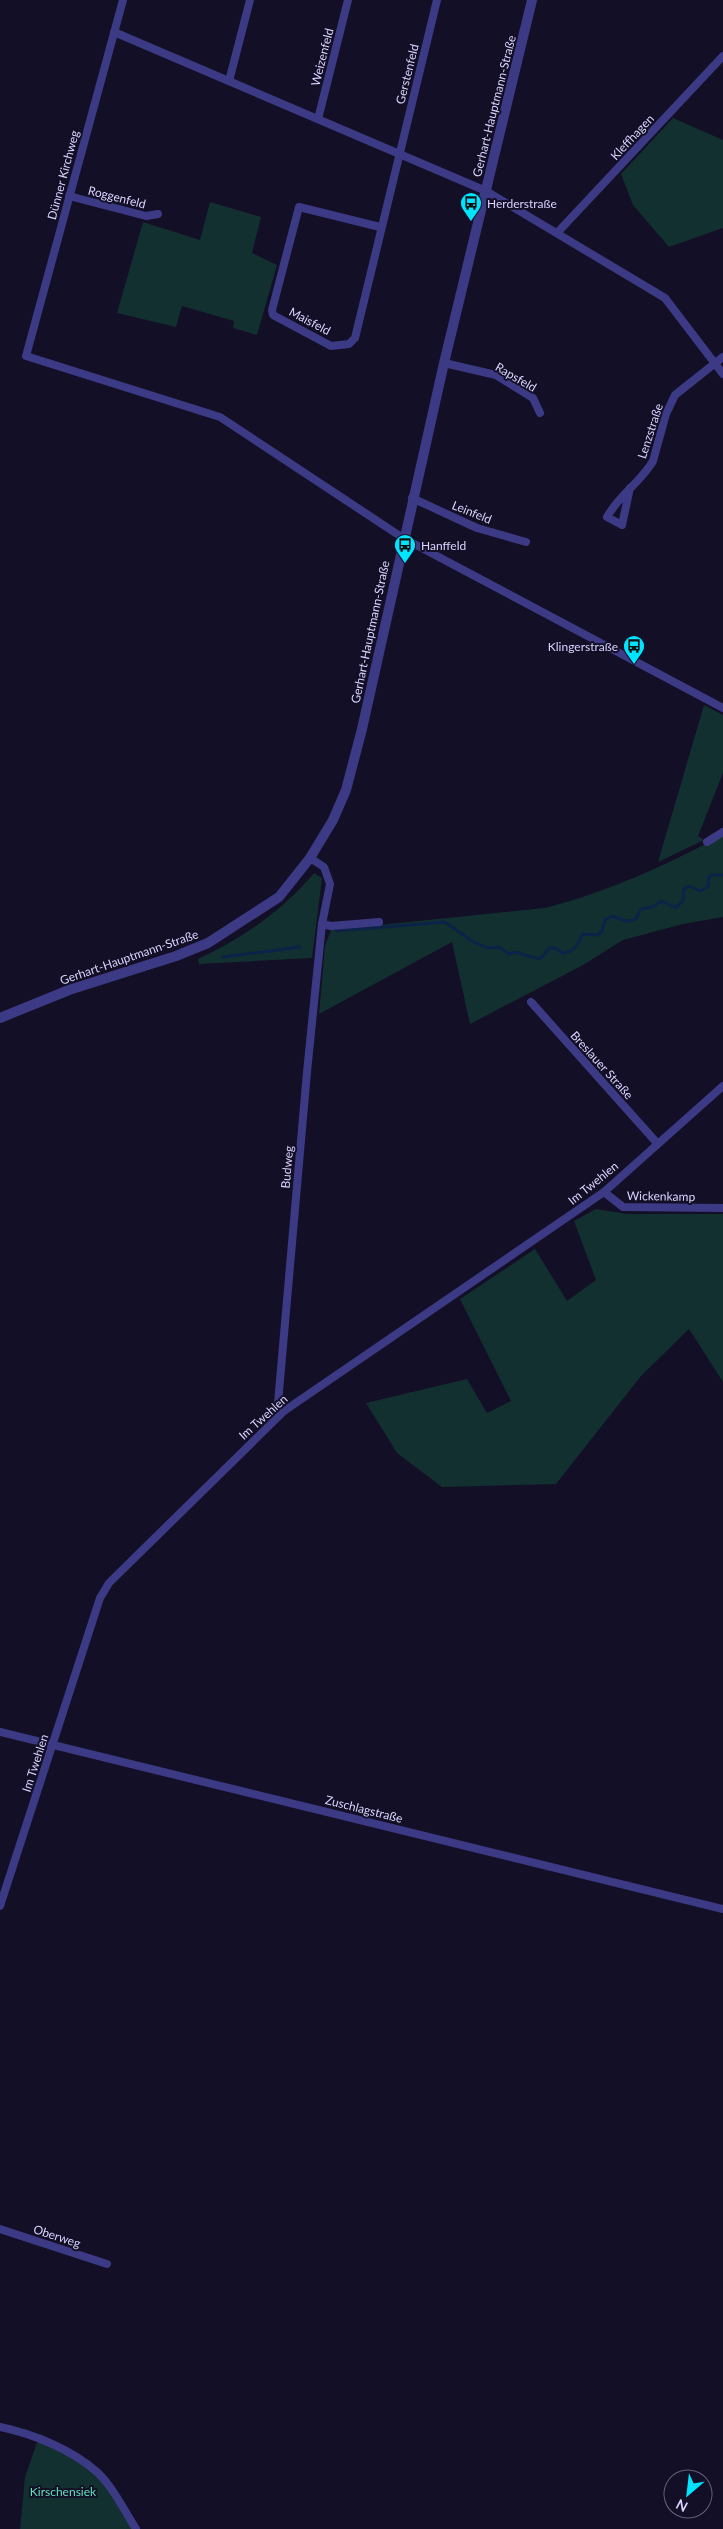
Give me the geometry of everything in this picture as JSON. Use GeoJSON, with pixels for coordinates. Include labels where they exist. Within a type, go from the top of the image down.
{"type":"FeatureCollection","features":[{"type":"Feature","properties":{"kind":"street","name":"Dünner Kirchweg"},"geometry":{"type":"LineString","coordinates":[[122,0],[26,356],[220,417],[403,538]]}},
{"type":"Feature","properties":{"kind":"street"},"geometry":{"type":"LineString","coordinates":[[229,81],[250,0]]}},
{"type":"Feature","properties":{"kind":"street","name":"Weizenfeld"},"geometry":{"type":"LineString","coordinates":[[318,119],[348,0]]}},
{"type":"Feature","properties":{"kind":"street","name":"Gerstenfeld"},"geometry":{"type":"LineString","coordinates":[[399,153],[437,0]]}},
{"type":"Feature","properties":{"kind":"street","name":"Gerhart-Hauptmann-Straße"},"geometry":{"type":"LineString","coordinates":[[0,1018],[69,990],[208,944],[279,897],[310,858],[333,820],[346,790],[362,729],[412,498],[532,0]]}},
{"type":"Feature","properties":{"kind":"street"},"geometry":{"type":"LineString","coordinates":[[114,32],[486,191],[664,298],[723,374]]}},
{"type":"Feature","properties":{"kind":"street","name":"Kleffhagen"},"geometry":{"type":"LineString","coordinates":[[557,233],[723,56]]}},
{"type":"Feature","properties":{"kind":"street","name":"Maisfeld"},"geometry":{"type":"LineString","coordinates":[[380,227],[299,207],[272,310],[273,315],[331,346],[349,344],[355,338],[399,153]]}},
{"type":"Feature","properties":{"kind":"street","name":"Roggenfeld"},"geometry":{"type":"LineString","coordinates":[[69,196],[146,216],[158,214]]}},
{"type":"Feature","properties":{"kind":"street","name":"Lenzstraße"},"geometry":{"type":"LineString","coordinates":[[630,488],[653,461],[666,414],[676,395],[723,356]]}},
{"type":"Feature","properties":{"kind":"street","name":"Rapsfeld"},"geometry":{"type":"LineString","coordinates":[[444,363],[496,376],[533,398],[540,413]]}},
{"type":"Feature","properties":{"kind":"street","name":"Leinfeld"},"geometry":{"type":"LineString","coordinates":[[412,498],[478,528],[526,542]]}},
{"type":"Feature","properties":{"kind":"street"},"geometry":{"type":"LineString","coordinates":[[403,538],[723,708]]}},
{"type":"Feature","properties":{"kind":"street"},"geometry":{"type":"LineString","coordinates":[[707,842],[723,832]]}},
{"type":"Feature","properties":{"kind":"street","name":"Budweg"},"geometry":{"type":"LineString","coordinates":[[284,1411],[278,1403],[322,924],[330,884],[324,867],[310,858]]}},
{"type":"Feature","properties":{"kind":"street"},"geometry":{"type":"LineString","coordinates":[[322,924],[332,926],[379,922]]}},
{"type":"Feature","properties":{"kind":"street","name":"Breslauer Straße"},"geometry":{"type":"LineString","coordinates":[[531,1002],[657,1143]]}},
{"type":"Feature","properties":{"kind":"street","name":"Im Twehlen"},"geometry":{"type":"LineString","coordinates":[[0,1906],[100,1598],[109,1583],[284,1411],[604,1192],[723,1086]]}},
{"type":"Feature","properties":{"kind":"street","name":"Wickenkamp"},"geometry":{"type":"LineString","coordinates":[[604,1192],[623,1207],[723,1208]]}},
{"type":"Feature","properties":{"kind":"street","name":"Zuschlagstraße"},"geometry":{"type":"LineString","coordinates":[[0,1732],[723,1909]]}},
{"type":"Feature","properties":{"kind":"street","name":"Oberweg"},"geometry":{"type":"LineString","coordinates":[[0,2229],[107,2264]]}},
{"type":"Feature","properties":{"kind":"street"},"geometry":{"type":"LineString","coordinates":[[0,2427],[39,2438],[81,2460],[98,2473],[136,2529]]}},
{"type":"Feature","properties":{"kind":"green space"},"geometry":{"type":"Polygon","coordinates":[[[673,118],[723,140],[723,228],[669,247],[633,205],[621,174],[673,118]]]}},
{"type":"Feature","properties":{"kind":"green space"},"geometry":{"type":"Polygon","coordinates":[[[210,202],[261,217],[252,253],[277,265],[257,335],[233,328],[234,321],[182,306],[176,327],[117,313],[143,222],[200,240],[210,202]]]}},
{"type":"Feature","properties":{"kind":"green space"},"geometry":{"type":"Polygon","coordinates":[[[704,705],[723,715],[723,773],[698,836],[704,840],[658,862],[704,705]]]}},
{"type":"Feature","properties":{"kind":"green space"},"geometry":{"type":"Polygon","coordinates":[[[723,835],[723,917],[683,924],[623,940],[583,965],[470,1024],[452,942],[319,1014],[325,946],[331,930],[545,908],[591,894],[636,877],[723,835]]]}},
{"type":"Feature","properties":{"kind":"green space"},"geometry":{"type":"Polygon","coordinates":[[[314,873],[322,878],[312,958],[199,964],[198,959],[246,933],[289,900],[314,873]]]}},
{"type":"Feature","properties":{"kind":"green space"},"geometry":{"type":"Polygon","coordinates":[[[596,1209],[627,1214],[723,1214],[723,1382],[689,1329],[641,1376],[556,1484],[442,1487],[397,1453],[366,1403],[467,1379],[487,1413],[511,1401],[460,1299],[535,1249],[567,1301],[596,1280],[574,1221],[596,1209]]]}},
{"type":"Feature","properties":{"kind":"green space","name":"Kirschensiek"},"geometry":{"type":"Polygon","coordinates":[[[40,2434],[82,2457],[117,2492],[140,2529],[20,2529],[25,2477],[40,2434]]]}},
{"type":"Feature","properties":{"kind":"waterway"},"geometry":{"type":"LineString","coordinates":[[336,931],[445,922],[472,941],[488,948],[499,947],[509,954],[517,952],[540,959],[550,948],[555,948],[563,953],[571,951],[576,947],[583,934],[598,935],[602,931],[605,920],[612,916],[625,921],[635,920],[641,909],[652,907],[662,901],[676,908],[683,900],[684,889],[689,886],[700,891],[708,887],[709,877],[712,875],[723,875]]}},
{"type":"Feature","properties":{"kind":"waterway"},"geometry":{"type":"LineString","coordinates":[[223,957],[300,947]]}},
{"type":"Feature","properties":{"kind":"place","name":"Herderstraße"},"geometry":{"type":"Point","coordinates":[471,222]}},
{"type":"Feature","properties":{"kind":"place","name":"Hanffeld"},"geometry":{"type":"Point","coordinates":[405,564]}},
{"type":"Feature","properties":{"kind":"place","name":"Klingerstraße"},"geometry":{"type":"Point","coordinates":[634,665]}}]}
